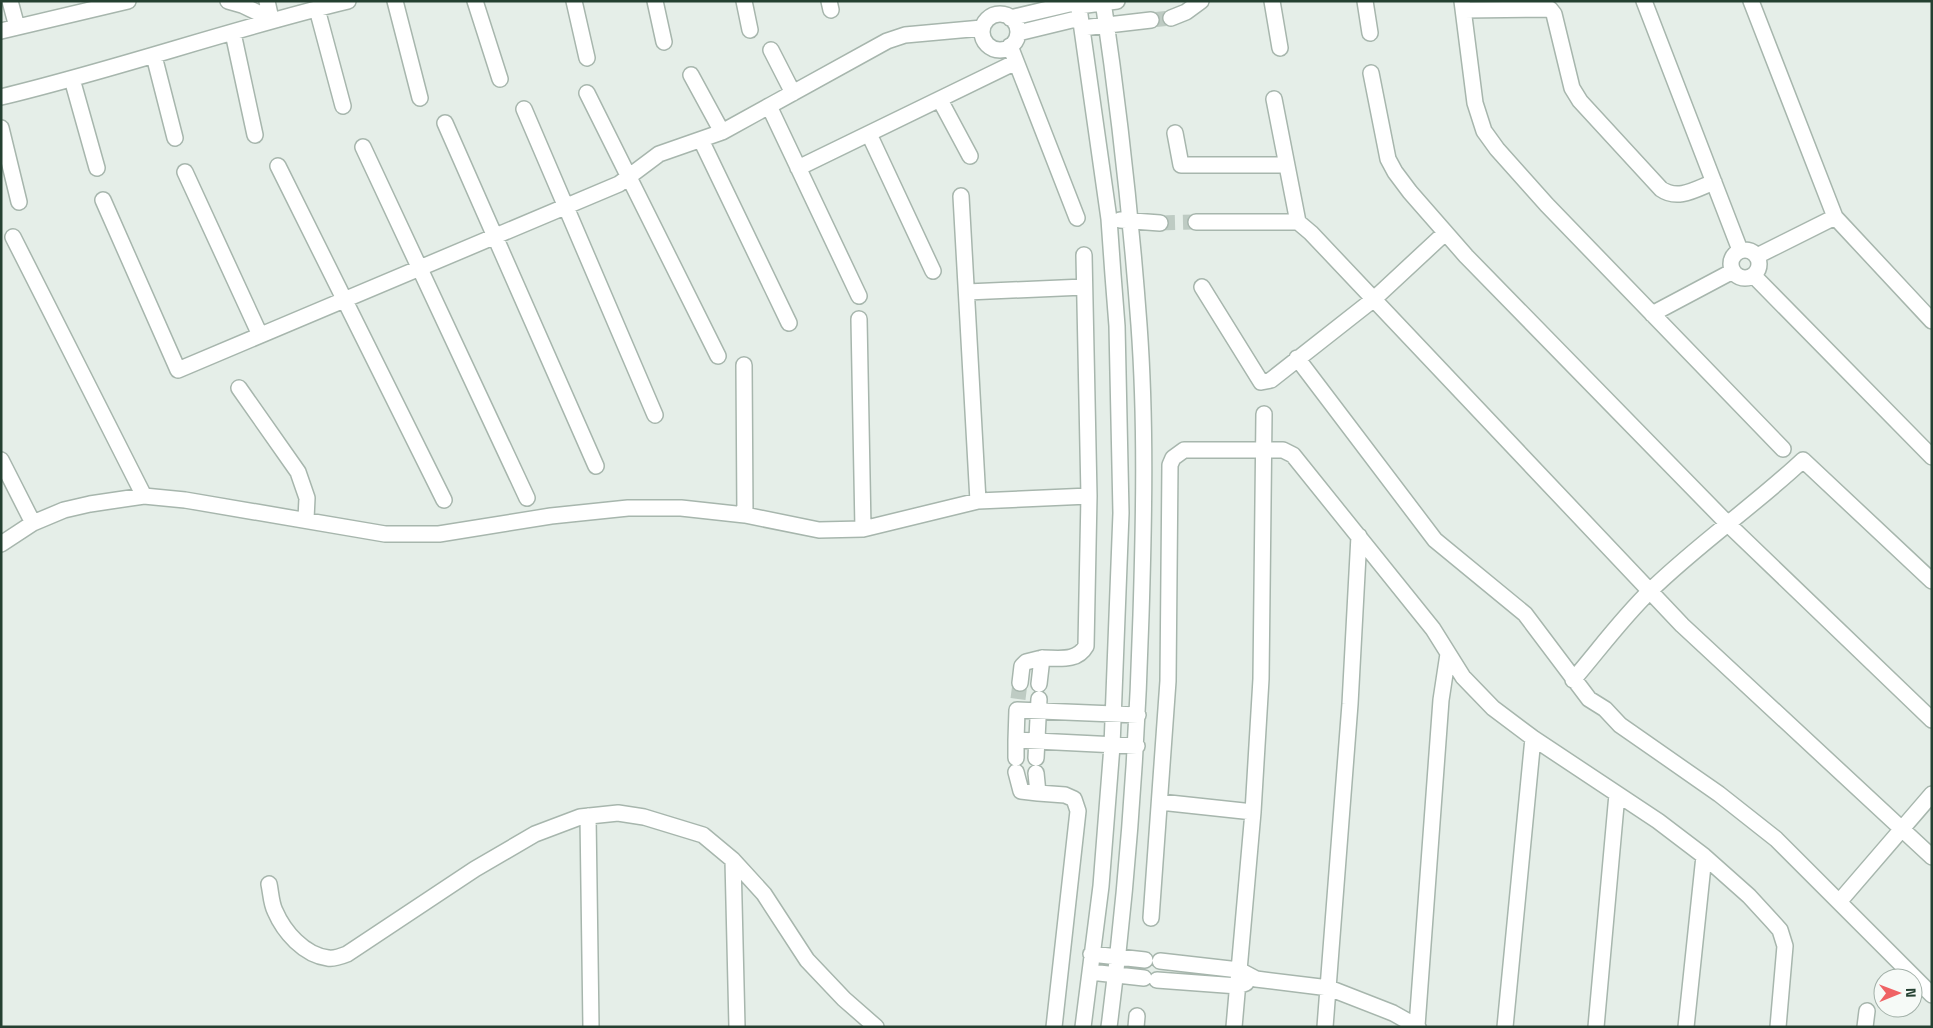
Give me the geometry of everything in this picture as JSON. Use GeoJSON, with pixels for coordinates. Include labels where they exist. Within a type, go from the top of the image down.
{"type":"FeatureCollection","features":[{"type":"Feature","properties":{"kind":"street"},"geometry":{"type":"LineString","coordinates":[[10,1],[17,27]]}},
{"type":"Feature","properties":{"kind":"street"},"geometry":{"type":"LineString","coordinates":[[1,31],[100,4],[128,1]]}},
{"type":"Feature","properties":{"kind":"street"},"geometry":{"type":"LineString","coordinates":[[228,1],[242,5],[271,19]]}},
{"type":"Feature","properties":{"kind":"street"},"geometry":{"type":"LineString","coordinates":[[267,1],[271,19]]}},
{"type":"Feature","properties":{"kind":"street"},"geometry":{"type":"LineString","coordinates":[[1,97],[72,80],[233,33],[271,19],[348,1]]}},
{"type":"Feature","properties":{"kind":"street"},"geometry":{"type":"LineString","coordinates":[[395,1],[420,98]]}},
{"type":"Feature","properties":{"kind":"street"},"geometry":{"type":"LineString","coordinates":[[475,1],[500,79]]}},
{"type":"Feature","properties":{"kind":"street"},"geometry":{"type":"LineString","coordinates":[[574,1],[587,58]]}},
{"type":"Feature","properties":{"kind":"street"},"geometry":{"type":"LineString","coordinates":[[655,1],[664,42]]}},
{"type":"Feature","properties":{"kind":"street"},"geometry":{"type":"LineString","coordinates":[[744,1],[750,30]]}},
{"type":"Feature","properties":{"kind":"street"},"geometry":{"type":"LineString","coordinates":[[1171,18],[1186,12],[1201,1]]}},
{"type":"Feature","properties":{"kind":"street"},"geometry":{"type":"LineString","coordinates":[[1272,1],[1280,48]]}},
{"type":"Feature","properties":{"kind":"street"},"geometry":{"type":"LineString","coordinates":[[1365,1],[1370,33]]}},
{"type":"Feature","properties":{"kind":"street"},"geometry":{"type":"LineString","coordinates":[[1644,1],[1740,250]]}},
{"type":"Feature","properties":{"kind":"street"},"geometry":{"type":"LineString","coordinates":[[1751,1],[1835,217],[1932,321]]}},
{"type":"Feature","properties":{"kind":"street"},"geometry":{"type":"LineString","coordinates":[[1108,1027],[1118,957],[1137,746],[1145,508],[1139,326],[1120,119],[1107,26],[1108,2],[1079,11],[1014,40],[1003,50],[992,48],[984,40],[982,28],[988,18],[999,14],[1010,18],[1079,11],[1107,26],[1152,20]]}},
{"type":"Feature","properties":{"kind":"street"},"geometry":{"type":"LineString","coordinates":[[1714,182],[1679,195],[1669,195],[1606,131],[1576,94],[1567,72],[1554,14],[1550,9],[1463,5],[1475,104],[1484,131],[1497,149],[1547,205],[1783,449]]}},
{"type":"Feature","properties":{"kind":"street"},"geometry":{"type":"LineString","coordinates":[[317,9],[343,106]]}},
{"type":"Feature","properties":{"kind":"street"},"geometry":{"type":"LineString","coordinates":[[1079,11],[1109,219],[1117,326],[1121,513],[1112,746],[1101,886],[1083,1027]]}},
{"type":"Feature","properties":{"kind":"street"},"geometry":{"type":"LineString","coordinates":[[1010,18],[1017,27],[1014,40],[1016,62],[1077,218]]}},
{"type":"Feature","properties":{"kind":"street"},"geometry":{"type":"LineString","coordinates":[[103,200],[178,370],[494,235],[619,184],[659,154],[722,132],[886,41],[905,35],[982,28]]}},
{"type":"Feature","properties":{"kind":"street"},"geometry":{"type":"LineString","coordinates":[[233,33],[255,135]]}},
{"type":"Feature","properties":{"kind":"street"},"geometry":{"type":"LineString","coordinates":[[771,50],[793,93]]}},
{"type":"Feature","properties":{"kind":"street"},"geometry":{"type":"LineString","coordinates":[[154,56],[175,138]]}},
{"type":"Feature","properties":{"kind":"street"},"geometry":{"type":"LineString","coordinates":[[798,168],[1016,62]]}},
{"type":"Feature","properties":{"kind":"street"},"geometry":{"type":"LineString","coordinates":[[1371,73],[1388,159],[1410,192],[1445,233],[1728,524],[1932,720]]}},
{"type":"Feature","properties":{"kind":"street"},"geometry":{"type":"LineString","coordinates":[[691,75],[722,132]]}},
{"type":"Feature","properties":{"kind":"street"},"geometry":{"type":"LineString","coordinates":[[72,80],[97,168]]}},
{"type":"Feature","properties":{"kind":"street"},"geometry":{"type":"LineString","coordinates":[[587,93],[718,356]]}},
{"type":"Feature","properties":{"kind":"street"},"geometry":{"type":"LineString","coordinates":[[1274,99],[1285,165],[1298,222],[1374,299],[1689,632],[1932,856]]}},
{"type":"Feature","properties":{"kind":"street"},"geometry":{"type":"LineString","coordinates":[[940,100],[970,156]]}},
{"type":"Feature","properties":{"kind":"street"},"geometry":{"type":"LineString","coordinates":[[769,106],[859,296]]}},
{"type":"Feature","properties":{"kind":"street"},"geometry":{"type":"LineString","coordinates":[[524,109],[655,415]]}},
{"type":"Feature","properties":{"kind":"street"},"geometry":{"type":"LineString","coordinates":[[445,123],[596,466]]}},
{"type":"Feature","properties":{"kind":"street"},"geometry":{"type":"LineString","coordinates":[[1,128],[19,202]]}},
{"type":"Feature","properties":{"kind":"street"},"geometry":{"type":"LineString","coordinates":[[1175,133],[1181,165],[1285,165]]}},
{"type":"Feature","properties":{"kind":"street"},"geometry":{"type":"LineString","coordinates":[[869,134],[933,271]]}},
{"type":"Feature","properties":{"kind":"street"},"geometry":{"type":"LineString","coordinates":[[701,140],[789,323]]}},
{"type":"Feature","properties":{"kind":"street"},"geometry":{"type":"LineString","coordinates":[[363,147],[527,498]]}},
{"type":"Feature","properties":{"kind":"street"},"geometry":{"type":"LineString","coordinates":[[278,166],[444,500]]}},
{"type":"Feature","properties":{"kind":"street"},"geometry":{"type":"LineString","coordinates":[[185,172],[260,335]]}},
{"type":"Feature","properties":{"kind":"street"},"geometry":{"type":"LineString","coordinates":[[960,196],[978,501]]}},
{"type":"Feature","properties":{"kind":"street"},"geometry":{"type":"LineString","coordinates":[[1758,256],[1835,217]]}},
{"type":"Feature","properties":{"kind":"street"},"geometry":{"type":"LineString","coordinates":[[1109,219],[1160,222]]}},
{"type":"Feature","properties":{"kind":"street"},"geometry":{"type":"LineString","coordinates":[[1196,222],[1298,222]]}},
{"type":"Feature","properties":{"kind":"street"},"geometry":{"type":"LineString","coordinates":[[1202,287],[1261,382],[1272,380],[1297,358],[1374,299],[1445,233]]}},
{"type":"Feature","properties":{"kind":"street"},"geometry":{"type":"LineString","coordinates":[[12,237],[144,496]]}},
{"type":"Feature","properties":{"kind":"street"},"geometry":{"type":"LineString","coordinates":[[1746,249],[1758,256],[1760,267],[1754,276],[1746,279],[1738,277],[1733,271],[1732,259],[1740,250],[1746,249]]}},
{"type":"Feature","properties":{"kind":"street"},"geometry":{"type":"LineString","coordinates":[[1020,683],[1022,666],[1026,662],[1042,658],[1073,658],[1082,653],[1086,646],[1089,496],[1084,255]]}},
{"type":"Feature","properties":{"kind":"street"},"geometry":{"type":"LineString","coordinates":[[1652,314],[1733,271]]}},
{"type":"Feature","properties":{"kind":"street"},"geometry":{"type":"LineString","coordinates":[[1754,276],[1932,457]]}},
{"type":"Feature","properties":{"kind":"street"},"geometry":{"type":"LineString","coordinates":[[967,292],[1084,287]]}},
{"type":"Feature","properties":{"kind":"street"},"geometry":{"type":"LineString","coordinates":[[859,319],[863,529]]}},
{"type":"Feature","properties":{"kind":"street"},"geometry":{"type":"LineString","coordinates":[[1297,358],[1435,540],[1525,614],[1589,699],[1605,709],[1620,725],[1719,794],[1776,839],[1932,995]]}},
{"type":"Feature","properties":{"kind":"street"},"geometry":{"type":"LineString","coordinates":[[744,365],[745,515]]}},
{"type":"Feature","properties":{"kind":"street"},"geometry":{"type":"LineString","coordinates":[[239,388],[298,472],[307,498],[306,518]]}},
{"type":"Feature","properties":{"kind":"street"},"geometry":{"type":"LineString","coordinates":[[1234,1027],[1254,812],[1261,679],[1264,414]]}},
{"type":"Feature","properties":{"kind":"street"},"geometry":{"type":"LineString","coordinates":[[1150,918],[1168,681],[1170,465],[1173,458],[1184,450],[1264,448],[1289,451],[1433,629],[1463,677],[1493,708],[1533,738],[1617,794],[1704,856],[1750,896],[1780,930],[1785,946],[1778,1027]]}},
{"type":"Feature","properties":{"kind":"street"},"geometry":{"type":"LineString","coordinates":[[1,460],[33,523]]}},
{"type":"Feature","properties":{"kind":"street"},"geometry":{"type":"LineString","coordinates":[[1574,680],[1649,591],[1728,524],[1762,498],[1803,460],[1932,581]]}},
{"type":"Feature","properties":{"kind":"street"},"geometry":{"type":"LineString","coordinates":[[1,544],[33,523],[64,510],[144,496],[185,500],[306,518],[386,534],[439,534],[550,516],[628,508],[680,508],[745,515],[819,530],[863,529],[978,501],[1089,496]]}},
{"type":"Feature","properties":{"kind":"street"},"geometry":{"type":"LineString","coordinates":[[1324,1027],[1329,988],[1350,704],[1358,536]]}},
{"type":"Feature","properties":{"kind":"street"},"geometry":{"type":"LineString","coordinates":[[1091,954],[1239,970],[1256,979],[1329,988],[1393,1013],[1418,1026],[1441,700],[1448,654]]}},
{"type":"Feature","properties":{"kind":"street"},"geometry":{"type":"LineString","coordinates":[[1039,684],[1042,658]]}},
{"type":"Feature","properties":{"kind":"street"},"geometry":{"type":"LineString","coordinates":[[1054,1027],[1078,811],[1074,799],[1065,795],[1021,791],[1016,765],[1017,704],[1138,715]]}},
{"type":"Feature","properties":{"kind":"street"},"geometry":{"type":"LineString","coordinates":[[1038,705],[1036,742],[1038,793]]}},
{"type":"Feature","properties":{"kind":"street"},"geometry":{"type":"LineString","coordinates":[[1505,1027],[1533,738]]}},
{"type":"Feature","properties":{"kind":"street"},"geometry":{"type":"LineString","coordinates":[[1016,740],[1137,746]]}},
{"type":"Feature","properties":{"kind":"street"},"geometry":{"type":"LineString","coordinates":[[1596,1027],[1617,794]]}},
{"type":"Feature","properties":{"kind":"street"},"geometry":{"type":"LineString","coordinates":[[1839,902],[1901,827],[1932,794]]}},
{"type":"Feature","properties":{"kind":"street"},"geometry":{"type":"LineString","coordinates":[[1160,802],[1254,812]]}},
{"type":"Feature","properties":{"kind":"street"},"geometry":{"type":"LineString","coordinates":[[269,884],[274,910],[299,945],[315,954],[330,958],[347,954],[475,869],[535,834],[580,817],[618,813],[669,823],[703,835],[733,860],[764,894],[807,960],[844,999],[876,1027]]}},
{"type":"Feature","properties":{"kind":"street"},"geometry":{"type":"LineString","coordinates":[[588,816],[591,1027]]}},
{"type":"Feature","properties":{"kind":"street"},"geometry":{"type":"LineString","coordinates":[[1686,1027],[1704,856]]}},
{"type":"Feature","properties":{"kind":"street"},"geometry":{"type":"LineString","coordinates":[[733,860],[737,1027]]}},
{"type":"Feature","properties":{"kind":"street"},"geometry":{"type":"LineString","coordinates":[[1157,979],[1159,961]]}},
{"type":"Feature","properties":{"kind":"street"},"geometry":{"type":"LineString","coordinates":[[1090,972],[1116,976],[1238,986],[1256,979]]}},
{"type":"Feature","properties":{"kind":"street"},"geometry":{"type":"LineString","coordinates":[[1865,1027],[1867,1010]]}},
{"type":"Feature","properties":{"kind":"tunnel"},"geometry":{"type":"LineString","coordinates":[[1151,20],[1171,18]]}},
{"type":"Feature","properties":{"kind":"tunnel"},"geometry":{"type":"LineString","coordinates":[[1160,223],[1196,222]]}},
{"type":"Feature","properties":{"kind":"tunnel"},"geometry":{"type":"LineString","coordinates":[[1018,699],[1020,683]]}}]}
